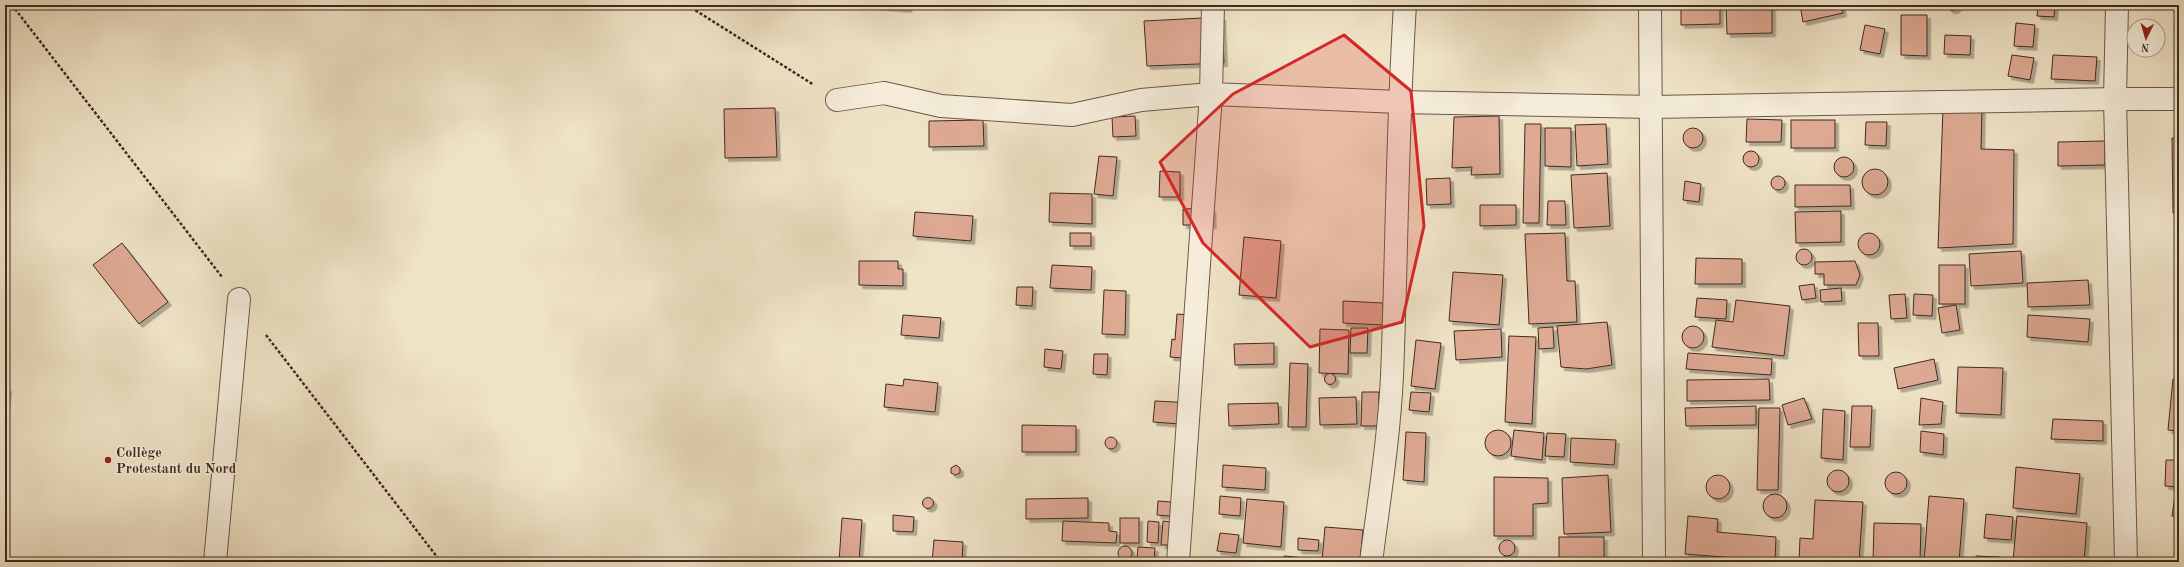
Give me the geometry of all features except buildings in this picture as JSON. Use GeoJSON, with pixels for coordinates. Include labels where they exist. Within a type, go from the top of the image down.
{"type":"FeatureCollection","features":[{"type":"Feature","properties":{"kind":"street"},"geometry":{"type":"LineString","coordinates":[[1178,562],[1211,94],[1213,5]]}},
{"type":"Feature","properties":{"kind":"street"},"geometry":{"type":"LineString","coordinates":[[1371,562],[1383,475],[1392,377],[1399,102],[1405,5]]}},
{"type":"Feature","properties":{"kind":"street"},"geometry":{"type":"LineString","coordinates":[[1650,5],[1652,107],[1654,562]]}},
{"type":"Feature","properties":{"kind":"street"},"geometry":{"type":"LineString","coordinates":[[2117,5],[2114,99],[2126,562]]}},
{"type":"Feature","properties":{"kind":"street"},"geometry":{"type":"LineString","coordinates":[[837,100],[884,93],[941,106],[1072,115],[1141,100],[1211,94],[1399,102],[1652,107],[2114,99],[2179,100]]}},
{"type":"Feature","properties":{"kind":"street"},"geometry":{"type":"LineString","coordinates":[[215,562],[239,299]]}},
{"type":"Feature","properties":{"kind":"path"},"geometry":{"type":"LineString","coordinates":[[687,5],[837,100]]}},
{"type":"Feature","properties":{"kind":"highlighted area"},"geometry":{"type":"Polygon","coordinates":[[[1344,35],[1411,91],[1424,226],[1402,322],[1310,347],[1203,243],[1160,162],[1233,94],[1344,35]]]}},
{"type":"Feature","properties":{"kind":"place","name":"Collège Protestant du Nord"},"geometry":{"type":"Point","coordinates":[108,460]}}]}
